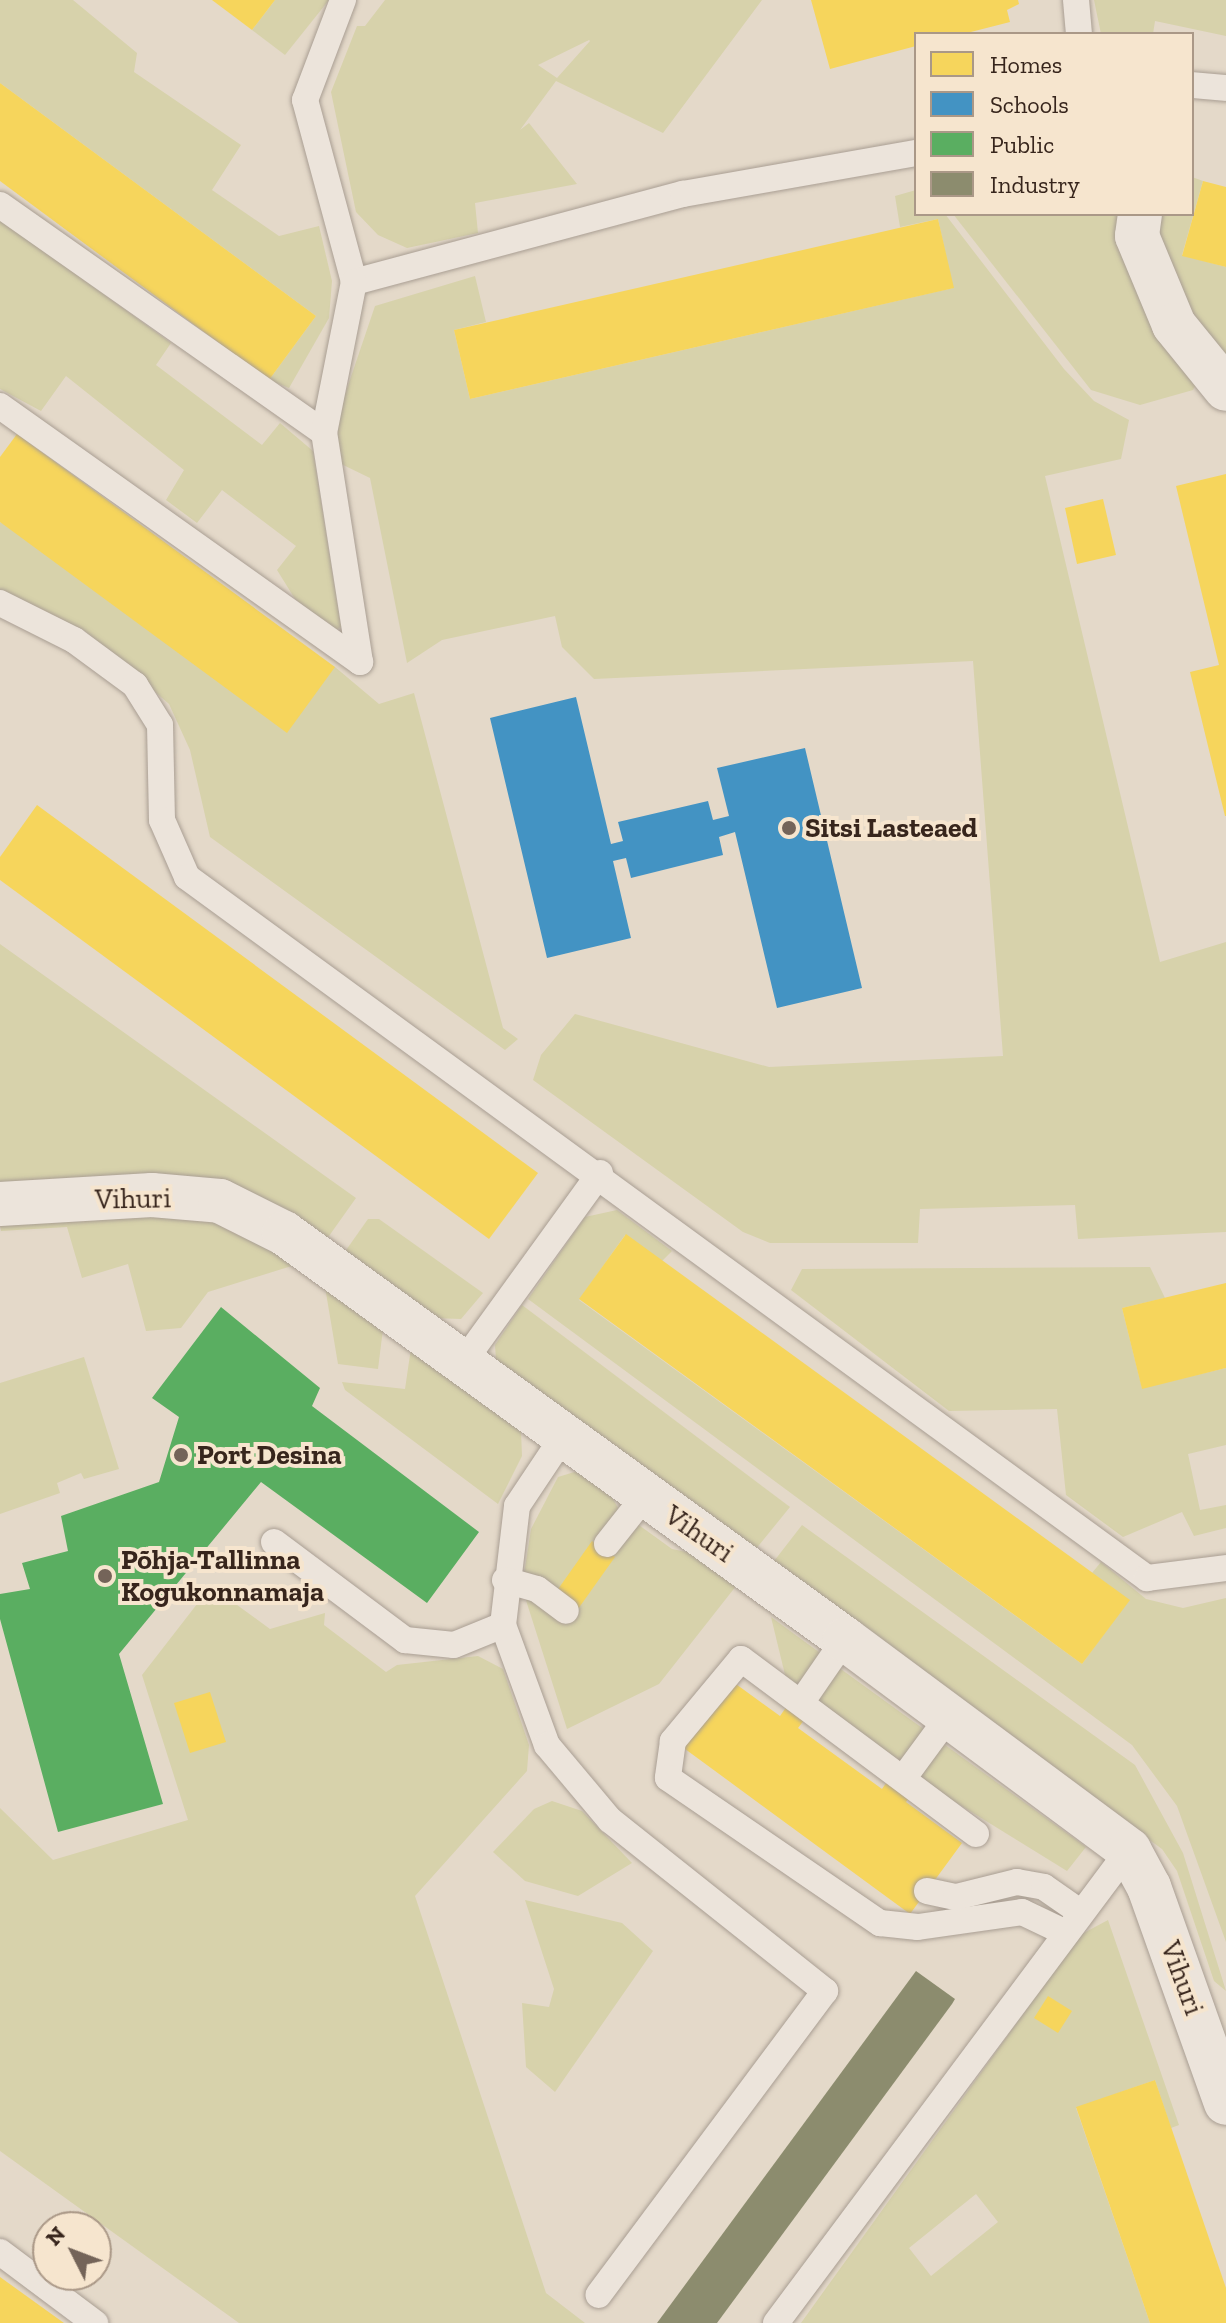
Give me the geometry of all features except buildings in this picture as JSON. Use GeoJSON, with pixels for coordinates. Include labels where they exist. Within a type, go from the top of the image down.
{"type":"FeatureCollection","features":[{"type":"Feature","properties":{"kind":"street"},"geometry":{"type":"LineString","coordinates":[[1140,216],[1137,236],[1174,325],[1226,389]]}},
{"type":"Feature","properties":{"kind":"street","name":"Vihuri"},"geometry":{"type":"LineString","coordinates":[[0,1204],[152,1195],[220,1201],[284,1233],[464,1361],[561,1440],[845,1639],[1129,1850],[1149,1887],[1226,2103]]}},
{"type":"Feature","properties":{"kind":"lane"},"geometry":{"type":"LineString","coordinates":[[0,406],[360,662],[324,433],[354,282],[305,100],[343,0]]}},
{"type":"Feature","properties":{"kind":"lane"},"geometry":{"type":"LineString","coordinates":[[1076,0],[1079,32]]}},
{"type":"Feature","properties":{"kind":"lane"},"geometry":{"type":"LineString","coordinates":[[1194,85],[1226,88]]}},
{"type":"Feature","properties":{"kind":"lane"},"geometry":{"type":"LineString","coordinates":[[354,282],[683,194],[914,153]]}},
{"type":"Feature","properties":{"kind":"lane"},"geometry":{"type":"LineString","coordinates":[[0,205],[324,433]]}},
{"type":"Feature","properties":{"kind":"lane"},"geometry":{"type":"LineString","coordinates":[[0,603],[74,640],[135,685],[160,725],[162,820],[187,877],[600,1173],[1147,1578],[1226,1568]]}},
{"type":"Feature","properties":{"kind":"lane"},"geometry":{"type":"LineString","coordinates":[[464,1361],[600,1173]]}},
{"type":"Feature","properties":{"kind":"lane"},"geometry":{"type":"LineString","coordinates":[[561,1440],[517,1506],[505,1580],[503,1625],[562,1768],[610,1820],[825,1991],[598,2295]]}},
{"type":"Feature","properties":{"kind":"lane"},"geometry":{"type":"LineString","coordinates":[[607,1544],[645,1496]]}},
{"type":"Feature","properties":{"kind":"lane"},"geometry":{"type":"LineString","coordinates":[[274,1542],[405,1640],[454,1645],[503,1625]]}},
{"type":"Feature","properties":{"kind":"lane"},"geometry":{"type":"LineString","coordinates":[[505,1580],[537,1589],[566,1611]]}},
{"type":"Feature","properties":{"kind":"lane"},"geometry":{"type":"LineString","coordinates":[[803,1700],[845,1639]]}},
{"type":"Feature","properties":{"kind":"lane"},"geometry":{"type":"LineString","coordinates":[[976,1834],[803,1700],[741,1659],[728,1667],[673,1741],[668,1778],[880,1923],[918,1927],[1022,1912],[1072,1922]]}},
{"type":"Feature","properties":{"kind":"lane"},"geometry":{"type":"LineString","coordinates":[[905,1776],[949,1716]]}},
{"type":"Feature","properties":{"kind":"lane"},"geometry":{"type":"LineString","coordinates":[[776,2323],[1072,1922],[1129,1850]]}},
{"type":"Feature","properties":{"kind":"lane"},"geometry":{"type":"LineString","coordinates":[[927,1891],[956,1897],[1017,1882],[1044,1887],[1072,1922]]}},
{"type":"Feature","properties":{"kind":"lane"},"geometry":{"type":"LineString","coordinates":[[0,2252],[95,2323]]}},
{"type":"Feature","properties":{"kind":"shaded area"},"geometry":{"type":"Polygon","coordinates":[[[0,0],[73,0],[137,53],[134,72],[241,145],[212,190],[279,236],[319,226],[332,281],[329,318],[289,388],[269,380],[316,316],[0,83],[0,0]]]}},
{"type":"Feature","properties":{"kind":"shaded area"},"geometry":{"type":"Polygon","coordinates":[[[275,0],[329,0],[285,55],[252,30],[275,0]]]}},
{"type":"Feature","properties":{"kind":"shaded area"},"geometry":{"type":"Polygon","coordinates":[[[385,0],[762,0],[663,133],[556,81],[520,130],[529,123],[577,184],[475,203],[478,233],[407,248],[378,235],[356,212],[331,92],[357,26],[365,26],[385,0]],[[589,40],[538,65],[557,78],[590,41],[589,40]]]}},
{"type":"Feature","properties":{"kind":"shaded area"},"geometry":{"type":"Polygon","coordinates":[[[1094,0],[1226,0],[1226,36],[1155,21],[1153,32],[1101,32],[1094,0]]]}},
{"type":"Feature","properties":{"kind":"shaded area"},"geometry":{"type":"Polygon","coordinates":[[[1194,178],[1203,181],[1194,213],[1194,178]]]}},
{"type":"Feature","properties":{"kind":"shaded area"},"geometry":{"type":"Polygon","coordinates":[[[914,191],[914,216],[947,216],[1064,369],[1094,401],[1129,420],[1121,459],[1045,476],[1160,962],[1226,942],[1226,1232],[1078,1239],[1075,1205],[920,1209],[918,1243],[770,1243],[743,1232],[533,1080],[541,1055],[575,1014],[769,1067],[1003,1056],[973,661],[594,679],[562,647],[555,616],[442,640],[407,663],[370,478],[335,461],[336,421],[375,306],[475,276],[486,322],[454,330],[470,399],[953,288],[938,219],[900,227],[895,196],[914,191]]]}},
{"type":"Feature","properties":{"kind":"shaded area"},"geometry":{"type":"Polygon","coordinates":[[[955,216],[1128,216],[1199,379],[1193,390],[1140,405],[1091,390],[955,216]]]}},
{"type":"Feature","properties":{"kind":"shaded area"},"geometry":{"type":"Polygon","coordinates":[[[1153,216],[1193,216],[1182,255],[1226,267],[1226,370],[1185,320],[1153,216]]]}},
{"type":"Feature","properties":{"kind":"shaded area"},"geometry":{"type":"Polygon","coordinates":[[[0,219],[171,343],[156,365],[262,445],[280,423],[313,451],[341,627],[334,631],[295,599],[277,570],[296,546],[222,490],[197,523],[166,500],[184,470],[66,376],[41,411],[0,389],[0,219]]]}},
{"type":"Feature","properties":{"kind":"shaded area"},"geometry":{"type":"Polygon","coordinates":[[[0,522],[335,667],[379,704],[414,693],[503,1028],[518,1039],[505,1050],[210,837],[190,750],[169,704],[85,631],[0,593],[0,522]]]}},
{"type":"Feature","properties":{"kind":"shaded area"},"geometry":{"type":"Polygon","coordinates":[[[0,944],[356,1198],[324,1243],[258,1198],[0,1189],[0,944]]]}},
{"type":"Feature","properties":{"kind":"shaded area"},"geometry":{"type":"Polygon","coordinates":[[[617,1210],[672,1251],[662,1261],[625,1235],[579,1300],[1082,1664],[1129,1600],[1092,1573],[1101,1562],[1146,1599],[1183,1608],[1226,1598],[1226,1942],[1177,1806],[1132,1745],[528,1299],[585,1217],[617,1210]]]}},
{"type":"Feature","properties":{"kind":"shaded area"},"geometry":{"type":"Polygon","coordinates":[[[182,1214],[234,1224],[298,1264],[208,1292],[181,1328],[146,1331],[128,1264],[82,1278],[67,1227],[1,1231],[0,1222],[182,1214]]]}},
{"type":"Feature","properties":{"kind":"shaded area"},"geometry":{"type":"Polygon","coordinates":[[[368,1219],[379,1219],[483,1293],[461,1319],[433,1318],[344,1253],[368,1219]]]}},
{"type":"Feature","properties":{"kind":"shaded area"},"geometry":{"type":"Polygon","coordinates":[[[1150,1267],[1165,1298],[1122,1308],[1142,1388],[1226,1368],[1226,1445],[1188,1454],[1200,1510],[1226,1505],[1226,1528],[1194,1536],[1182,1512],[1123,1537],[1066,1495],[1057,1409],[949,1411],[791,1290],[802,1269],[1150,1267]]]}},
{"type":"Feature","properties":{"kind":"shaded area"},"geometry":{"type":"Polygon","coordinates":[[[325,1287],[383,1329],[378,1369],[338,1364],[325,1287]]]}},
{"type":"Feature","properties":{"kind":"shaded area"},"geometry":{"type":"Polygon","coordinates":[[[522,1305],[790,1507],[755,1550],[496,1360],[495,1345],[522,1305]]]}},
{"type":"Feature","properties":{"kind":"shaded area"},"geometry":{"type":"Polygon","coordinates":[[[411,1348],[521,1431],[522,1456],[498,1504],[345,1390],[342,1382],[405,1389],[411,1348]]]}},
{"type":"Feature","properties":{"kind":"shaded area"},"geometry":{"type":"Polygon","coordinates":[[[84,1357],[119,1469],[84,1479],[81,1473],[57,1483],[60,1493],[0,1514],[0,1383],[84,1357]]]}},
{"type":"Feature","properties":{"kind":"shaded area"},"geometry":{"type":"Polygon","coordinates":[[[581,1470],[602,1480],[621,1513],[556,1592],[524,1574],[531,1529],[558,1477],[581,1470]]]}},
{"type":"Feature","properties":{"kind":"shaded area"},"geometry":{"type":"Polygon","coordinates":[[[636,1523],[672,1549],[706,1556],[740,1581],[659,1684],[567,1729],[524,1594],[561,1617],[636,1523]]]}},
{"type":"Feature","properties":{"kind":"shaded area"},"geometry":{"type":"Polygon","coordinates":[[[802,1525],[1135,1765],[1183,1853],[1226,1991],[1214,1981],[1177,1871],[1162,1849],[771,1565],[802,1525]]]}},
{"type":"Feature","properties":{"kind":"shaded area"},"geometry":{"type":"Polygon","coordinates":[[[211,1586],[270,1629],[325,1613],[324,1625],[386,1672],[397,1665],[478,1656],[503,1669],[529,1745],[527,1771],[415,1896],[546,2293],[585,2323],[239,2323],[112,2232],[112,2211],[83,2211],[0,2151],[0,1808],[53,1860],[188,1820],[142,1675],[211,1586]]]}},
{"type":"Feature","properties":{"kind":"shaded area"},"geometry":{"type":"Polygon","coordinates":[[[771,1617],[823,1655],[798,1690],[787,1683],[771,1617]]]}},
{"type":"Feature","properties":{"kind":"shaded area"},"geometry":{"type":"Polygon","coordinates":[[[838,1667],[925,1730],[900,1764],[813,1701],[838,1667]]]}},
{"type":"Feature","properties":{"kind":"shaded area"},"geometry":{"type":"Polygon","coordinates":[[[941,1742],[1086,1847],[1067,1871],[915,1777],[941,1742]]]}},
{"type":"Feature","properties":{"kind":"shaded area"},"geometry":{"type":"Polygon","coordinates":[[[552,1801],[582,1811],[632,1863],[578,1896],[525,1881],[493,1852],[534,1809],[552,1801]]]}},
{"type":"Feature","properties":{"kind":"shaded area"},"geometry":{"type":"Polygon","coordinates":[[[525,1900],[622,1923],[653,1951],[555,2092],[526,2067],[522,2003],[549,2007],[554,1989],[525,1900]]]}},
{"type":"Feature","properties":{"kind":"shaded area"},"geometry":{"type":"Polygon","coordinates":[[[1108,1920],[1179,2125],[1171,2128],[1155,2080],[1076,2108],[1150,2323],[801,2323],[1080,1935],[1108,1920]],[[976,2194],[909,2248],[931,2276],[998,2222],[976,2194]]]}},
{"type":"Feature","properties":{"kind":"place","name":"Sitsi Lasteaed"},"geometry":{"type":"Point","coordinates":[789,828]}},
{"type":"Feature","properties":{"kind":"place","name":"Port Desina"},"geometry":{"type":"Point","coordinates":[181,1455]}},
{"type":"Feature","properties":{"kind":"place","name":"Põhja-Tallinna Kogukonnamaja"},"geometry":{"type":"Point","coordinates":[105,1576]}}]}
